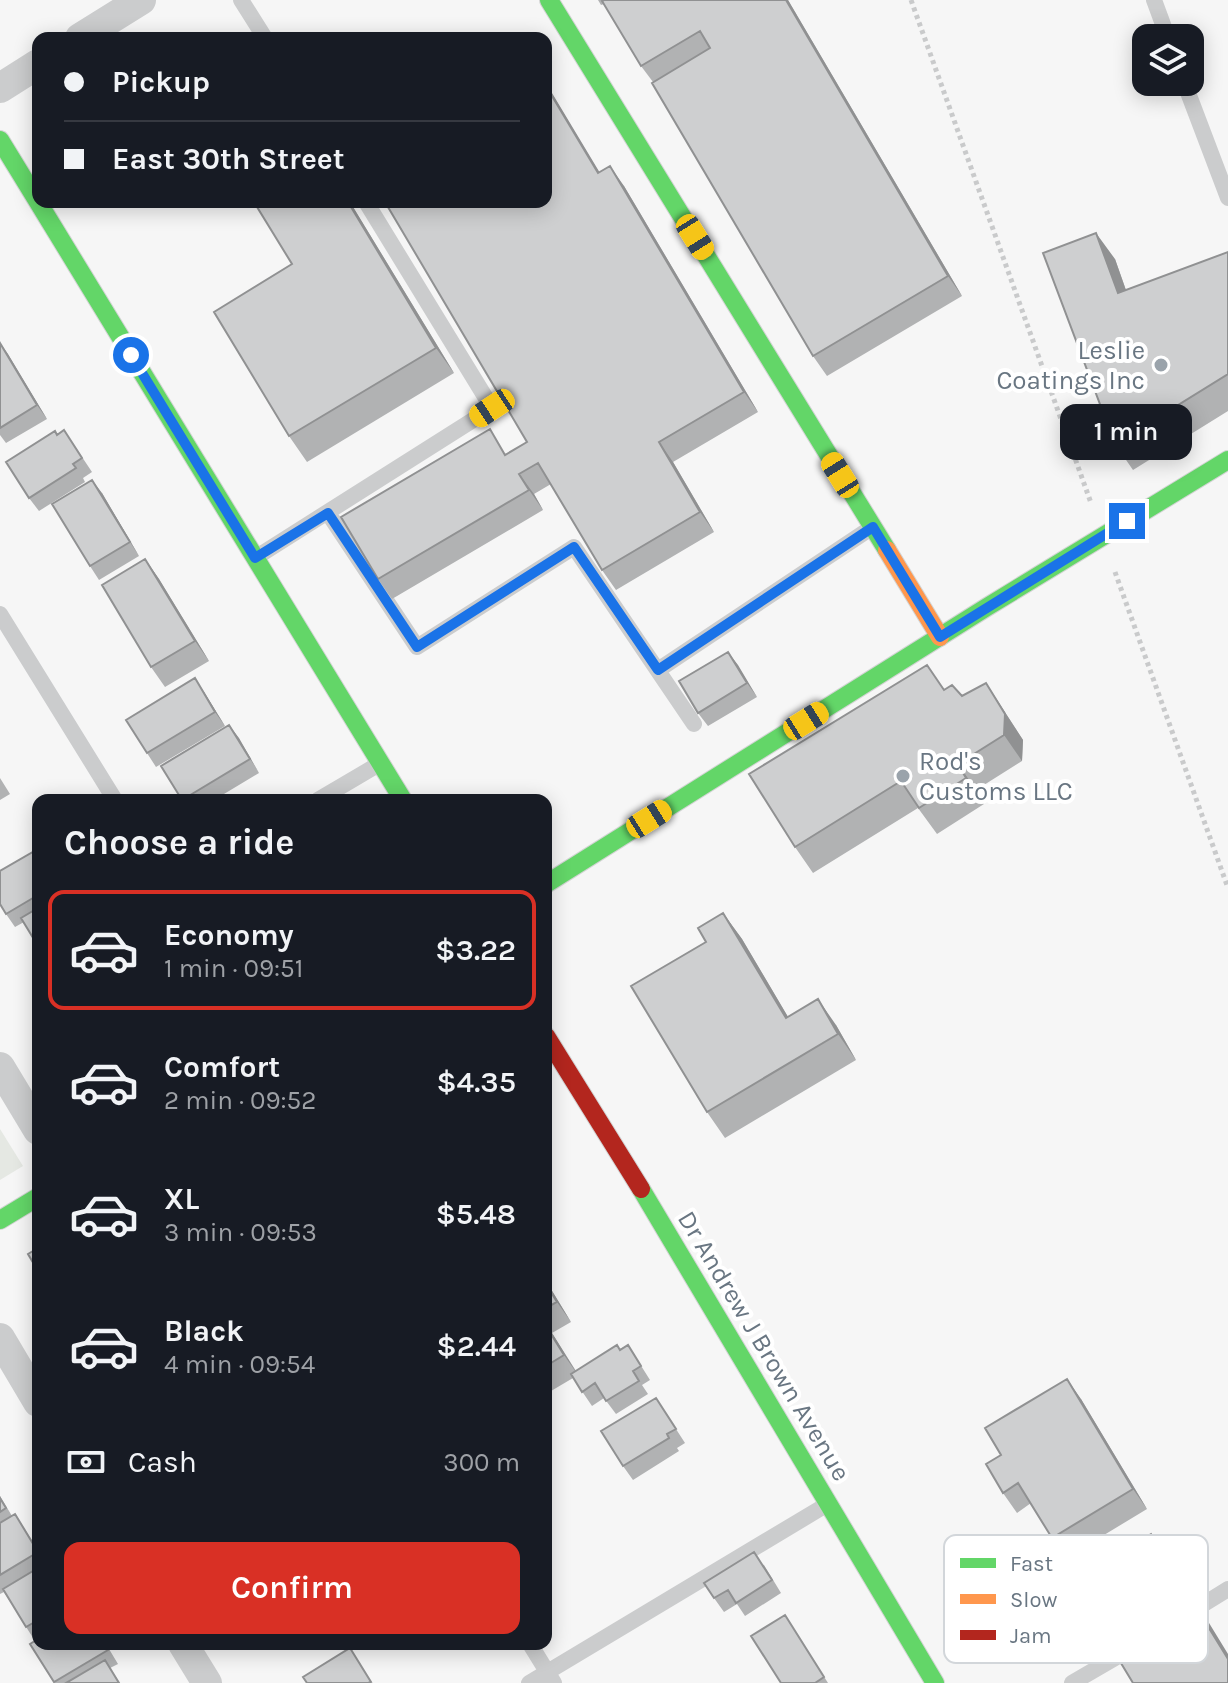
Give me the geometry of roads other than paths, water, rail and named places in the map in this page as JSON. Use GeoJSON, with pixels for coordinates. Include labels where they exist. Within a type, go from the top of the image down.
{"type":"FeatureCollection","features":[{"type":"Feature","properties":{"kind":"main road"},"geometry":{"type":"LineString","coordinates":[[549,0],[940,637]]}},
{"type":"Feature","properties":{"kind":"main road"},"geometry":{"type":"LineString","coordinates":[[0,140],[32,192]]}},
{"type":"Feature","properties":{"kind":"main road"},"geometry":{"type":"LineString","coordinates":[[42,208],[399,794]]}},
{"type":"Feature","properties":{"kind":"main road"},"geometry":{"type":"LineString","coordinates":[[552,880],[1228,460]]}},
{"type":"Feature","properties":{"kind":"main road","name":"Dr Andrew J Brown Avenue"},"geometry":{"type":"LineString","coordinates":[[552,1046],[691,1270],[935,1683]]}},
{"type":"Feature","properties":{"kind":"main road"},"geometry":{"type":"LineString","coordinates":[[0,1220],[32,1201]]}},
{"type":"Feature","properties":{"kind":"street"},"geometry":{"type":"LineString","coordinates":[[90,32],[141,0]]}},
{"type":"Feature","properties":{"kind":"street"},"geometry":{"type":"LineString","coordinates":[[0,88],[32,68]]}},
{"type":"Feature","properties":{"kind":"street"},"geometry":{"type":"LineString","coordinates":[[0,1067],[32,1120]]}},
{"type":"Feature","properties":{"kind":"street"},"geometry":{"type":"LineString","coordinates":[[0,1338],[32,1392]]}},
{"type":"Feature","properties":{"kind":"street"},"geometry":{"type":"LineString","coordinates":[[187,1650],[207,1683]]}},
{"type":"Feature","properties":{"kind":"lane"},"geometry":{"type":"LineString","coordinates":[[241,0],[261,32]]}},
{"type":"Feature","properties":{"kind":"lane"},"geometry":{"type":"LineString","coordinates":[[1154,0],[1163,24]]}},
{"type":"Feature","properties":{"kind":"lane"},"geometry":{"type":"LineString","coordinates":[[1190,96],[1222,164],[1228,198]]}},
{"type":"Feature","properties":{"kind":"lane"},"geometry":{"type":"LineString","coordinates":[[255,558],[492,408],[370,208]]}},
{"type":"Feature","properties":{"kind":"lane"},"geometry":{"type":"LineString","coordinates":[[328,513],[417,647],[574,547],[694,724]]}},
{"type":"Feature","properties":{"kind":"lane"},"geometry":{"type":"LineString","coordinates":[[658,670],[873,527]]}},
{"type":"Feature","properties":{"kind":"lane"},"geometry":{"type":"LineString","coordinates":[[0,614],[111,794]]}},
{"type":"Feature","properties":{"kind":"lane"},"geometry":{"type":"LineString","coordinates":[[328,794],[380,763]]}},
{"type":"Feature","properties":{"kind":"lane"},"geometry":{"type":"LineString","coordinates":[[529,1683],[550,1677],[827,1504]]}},
{"type":"Feature","properties":{"kind":"lane"},"geometry":{"type":"LineString","coordinates":[[1208,1601],[1228,1589]]}},
{"type":"Feature","properties":{"kind":"lane"},"geometry":{"type":"LineString","coordinates":[[534,1650],[550,1677]]}},
{"type":"Feature","properties":{"kind":"lane"},"geometry":{"type":"LineString","coordinates":[[1072,1683],[1106,1663]]}},
{"type":"Feature","properties":{"kind":"place","name":"Leslie Coatings Inc"},"geometry":{"type":"Point","coordinates":[1161,365]}},
{"type":"Feature","properties":{"kind":"place","name":"Rod's Customs LLC"},"geometry":{"type":"Point","coordinates":[903,776]}}]}
